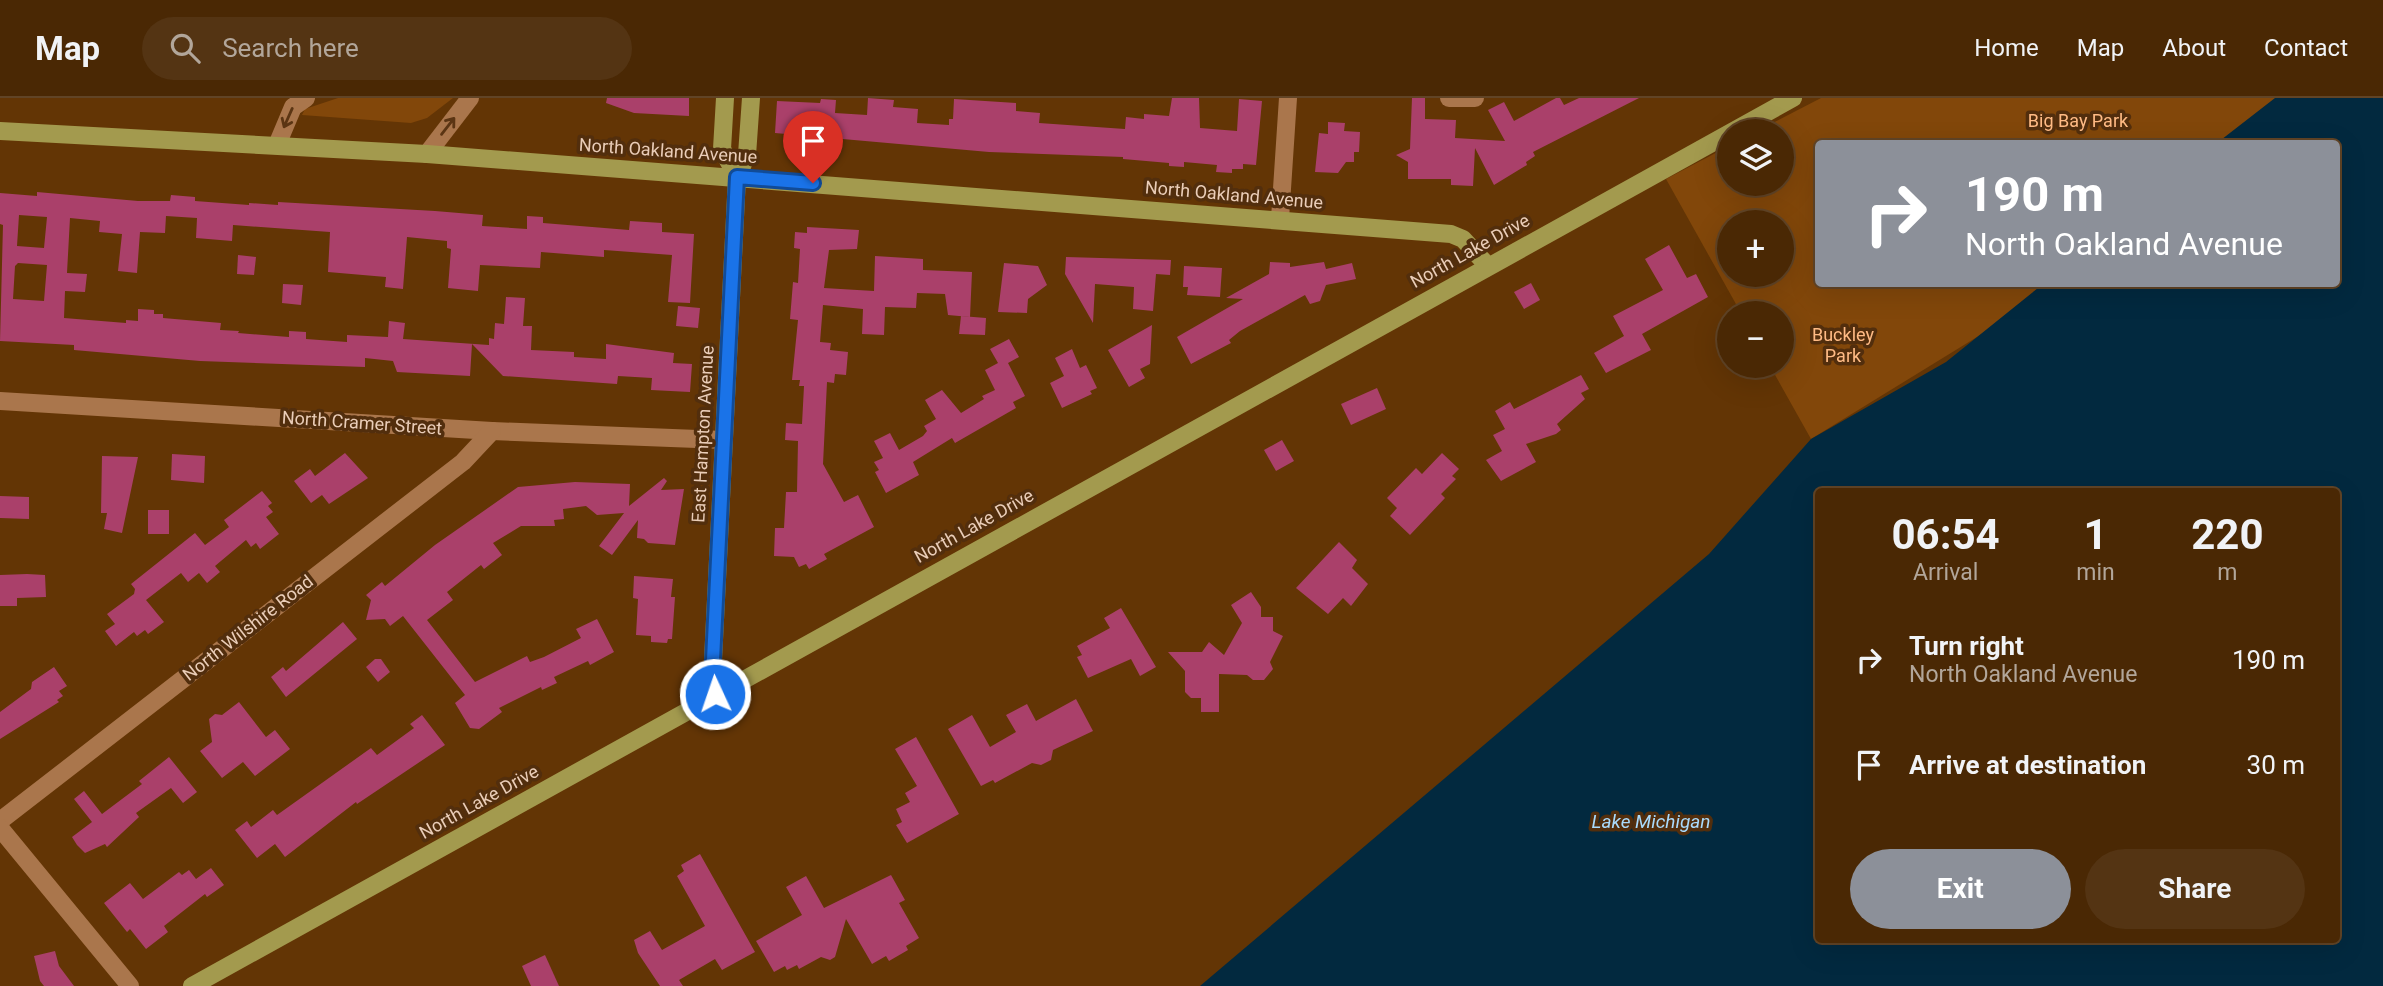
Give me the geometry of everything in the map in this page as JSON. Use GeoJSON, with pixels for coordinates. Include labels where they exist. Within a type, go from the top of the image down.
{"type":"FeatureCollection","features":[{"type":"Feature","properties":{"kind":"main road"},"geometry":{"type":"LineString","coordinates":[[725,98],[722,149],[737,177]]}},
{"type":"Feature","properties":{"kind":"main road"},"geometry":{"type":"LineString","coordinates":[[737,177],[747,155],[751,98]]}},
{"type":"Feature","properties":{"kind":"main road","name":"North Lake Drive"},"geometry":{"type":"LineString","coordinates":[[192,986],[1785,100]]}},
{"type":"Feature","properties":{"kind":"main road","name":"North Oakland Avenue"},"geometry":{"type":"LineString","coordinates":[[0,131],[427,154],[1451,234],[1463,239],[1487,265]]}},
{"type":"Feature","properties":{"kind":"main road","name":"East Hampton Avenue"},"geometry":{"type":"LineString","coordinates":[[715,694],[713,660],[737,177]]}},
{"type":"Feature","properties":{"kind":"street"},"geometry":{"type":"LineString","coordinates":[[276,145],[293,107],[306,98]]}},
{"type":"Feature","properties":{"kind":"street"},"geometry":{"type":"LineString","coordinates":[[427,154],[470,98]]}},
{"type":"Feature","properties":{"kind":"street"},"geometry":{"type":"LineString","coordinates":[[1280,219],[1288,98]]}},
{"type":"Feature","properties":{"kind":"street"},"geometry":{"type":"LineString","coordinates":[[1449,98],[1475,98]]}},
{"type":"Feature","properties":{"kind":"street","name":"North Cramer Street"},"geometry":{"type":"LineString","coordinates":[[0,401],[492,431],[723,440]]}},
{"type":"Feature","properties":{"kind":"street","name":"North Wilshire Road"},"geometry":{"type":"LineString","coordinates":[[0,821],[463,462],[492,431]]}},
{"type":"Feature","properties":{"kind":"street"},"geometry":{"type":"LineString","coordinates":[[0,828],[130,986]]}},
{"type":"Feature","properties":{"kind":"green space"},"geometry":{"type":"Polygon","coordinates":[[[338,98],[453,98],[427,118],[411,123],[302,115],[305,109],[338,98]]]}},
{"type":"Feature","properties":{"kind":"green space","name":"Buckley Park"},"geometry":{"type":"Polygon","coordinates":[[[1821,98],[2277,98],[2225,140],[1815,140],[1815,287],[2047,287],[2016,313],[1811,439],[1777,378],[1794,378],[1794,301],[1734,301],[1726,287],[1794,287],[1794,210],[1717,210],[1717,270],[1666,179],[1717,152],[1717,196],[1794,196],[1794,119],[1780,119],[1821,98]]]}},
{"type":"Feature","properties":{"kind":"water","name":"Lake Michigan"},"geometry":{"type":"Polygon","coordinates":[[[2275,98],[2383,98],[2383,986],[1200,986],[1709,554],[1811,439],[1946,362],[2039,287],[2340,287],[2340,140],[2221,140],[2275,98]]]}},
{"type":"Feature","properties":{"kind":"building"},"geometry":{"type":"Polygon","coordinates":[[[607,98],[689,98],[689,116],[634,113],[606,103],[607,98]]]}},
{"type":"Feature","properties":{"kind":"building"},"geometry":{"type":"Polygon","coordinates":[[[868,98],[894,100],[893,107],[918,109],[917,123],[949,125],[949,119],[953,119],[954,99],[1016,103],[1016,111],[1040,113],[1039,123],[1125,129],[1126,117],[1144,119],[1144,114],[1169,116],[1172,98],[1199,98],[1200,128],[1237,131],[1239,99],[1262,101],[1256,165],[1243,164],[1243,169],[1232,169],[1232,173],[1216,172],[1217,165],[1184,162],[1184,167],[1169,166],[1169,163],[1123,157],[989,152],[775,133],[777,101],[820,103],[821,99],[836,100],[835,113],[867,115],[868,98]]]}},
{"type":"Feature","properties":{"kind":"building"},"geometry":{"type":"Polygon","coordinates":[[[1412,98],[1425,98],[1425,119],[1456,120],[1455,138],[1505,141],[1488,110],[1504,102],[1514,121],[1556,98],[1560,98],[1564,105],[1579,98],[1639,98],[1533,152],[1535,156],[1526,162],[1527,165],[1494,185],[1475,148],[1473,186],[1451,185],[1451,179],[1408,179],[1408,162],[1396,155],[1410,149],[1412,98]]]}},
{"type":"Feature","properties":{"kind":"building"},"geometry":{"type":"Polygon","coordinates":[[[1328,122],[1345,123],[1344,131],[1360,132],[1359,152],[1354,152],[1354,162],[1346,162],[1338,173],[1315,172],[1319,133],[1328,134],[1328,122]]]}},
{"type":"Feature","properties":{"kind":"building"},"geometry":{"type":"Polygon","coordinates":[[[37,192],[138,201],[170,201],[171,195],[195,197],[195,201],[249,205],[278,205],[278,202],[435,211],[483,215],[482,226],[527,229],[527,216],[543,217],[543,223],[629,230],[630,221],[662,223],[662,232],[694,234],[690,303],[668,302],[672,255],[604,250],[604,257],[541,252],[540,268],[480,265],[478,291],[448,288],[451,249],[447,248],[447,241],[407,237],[403,289],[385,287],[386,277],[328,272],[330,232],[233,225],[232,241],[196,238],[197,218],[166,216],[165,233],[140,232],[137,273],[118,271],[122,234],[99,232],[100,221],[70,218],[67,273],[87,274],[85,292],[65,291],[64,318],[126,323],[126,320],[138,321],[138,309],[154,310],[154,314],[163,314],[163,318],[221,323],[220,330],[239,331],[238,333],[289,337],[289,331],[306,332],[306,339],[347,342],[347,335],[388,337],[389,321],[405,323],[403,339],[489,345],[489,338],[494,339],[495,323],[504,324],[506,297],[525,298],[523,326],[532,326],[531,350],[574,352],[574,357],[606,359],[606,344],[674,353],[673,363],[692,364],[690,392],[651,390],[652,378],[618,376],[617,384],[503,376],[472,344],[470,376],[397,372],[393,361],[365,358],[365,367],[200,361],[74,350],[74,345],[0,341],[3,225],[0,224],[0,193],[37,196],[37,192]],[[19,215],[17,246],[44,248],[47,217],[19,215]],[[18,263],[15,266],[13,299],[44,301],[47,265],[18,263]]]}},
{"type":"Feature","properties":{"kind":"building"},"geometry":{"type":"Polygon","coordinates":[[[807,227],[859,230],[857,249],[829,250],[824,288],[874,291],[875,256],[923,259],[923,270],[972,272],[970,317],[948,315],[945,294],[917,293],[916,308],[885,307],[884,335],[862,334],[863,309],[823,305],[820,342],[831,343],[830,350],[848,352],[846,375],[835,374],[834,383],[827,382],[823,464],[844,502],[858,495],[874,527],[824,554],[827,559],[809,569],[806,564],[799,567],[794,557],[774,556],[775,528],[784,528],[786,492],[797,492],[798,441],[785,440],[786,423],[802,424],[804,386],[799,386],[800,380],[792,380],[798,320],[790,319],[793,282],[798,283],[800,249],[794,248],[795,232],[807,233],[807,227]]]}},
{"type":"Feature","properties":{"kind":"building"},"geometry":{"type":"Polygon","coordinates":[[[1669,245],[1687,278],[1696,274],[1708,297],[1642,334],[1651,350],[1606,373],[1594,353],[1624,336],[1613,316],[1663,290],[1645,259],[1669,245]]]}},
{"type":"Feature","properties":{"kind":"building"},"geometry":{"type":"Polygon","coordinates":[[[238,255],[256,257],[254,275],[237,274],[238,255]]]}},
{"type":"Feature","properties":{"kind":"building"},"geometry":{"type":"Polygon","coordinates":[[[1066,257],[1171,260],[1170,275],[1156,274],[1153,311],[1133,309],[1134,287],[1095,284],[1093,323],[1065,274],[1066,257]]]}},
{"type":"Feature","properties":{"kind":"building"},"geometry":{"type":"Polygon","coordinates":[[[1270,262],[1290,263],[1290,267],[1324,262],[1326,269],[1352,263],[1356,279],[1326,285],[1320,301],[1310,304],[1305,295],[1240,331],[1229,340],[1231,343],[1191,364],[1177,337],[1243,299],[1226,298],[1269,274],[1270,262]]]}},
{"type":"Feature","properties":{"kind":"building"},"geometry":{"type":"Polygon","coordinates":[[[1004,263],[1038,266],[1047,285],[1028,299],[1027,313],[998,312],[1004,263]]]}},
{"type":"Feature","properties":{"kind":"building"},"geometry":{"type":"Polygon","coordinates":[[[1184,266],[1222,268],[1220,297],[1187,295],[1188,287],[1183,287],[1184,266]]]}},
{"type":"Feature","properties":{"kind":"building"},"geometry":{"type":"Polygon","coordinates":[[[1531,283],[1540,300],[1524,309],[1514,292],[1531,283]]]}},
{"type":"Feature","properties":{"kind":"building"},"geometry":{"type":"Polygon","coordinates":[[[283,284],[303,285],[301,305],[282,303],[283,284]]]}},
{"type":"Feature","properties":{"kind":"building"},"geometry":{"type":"Polygon","coordinates":[[[678,306],[700,308],[698,328],[676,326],[678,306]]]}},
{"type":"Feature","properties":{"kind":"building"},"geometry":{"type":"Polygon","coordinates":[[[961,316],[986,318],[985,335],[959,334],[961,316]]]}},
{"type":"Feature","properties":{"kind":"building"},"geometry":{"type":"Polygon","coordinates":[[[1152,325],[1150,364],[1140,369],[1145,378],[1129,387],[1108,350],[1152,325]]]}},
{"type":"Feature","properties":{"kind":"building"},"geometry":{"type":"Polygon","coordinates":[[[1009,339],[1019,357],[1008,363],[1025,396],[1013,402],[1016,408],[955,443],[952,438],[913,462],[919,475],[886,493],[875,472],[879,470],[874,462],[883,458],[874,441],[890,433],[899,450],[923,436],[927,431],[924,426],[936,419],[925,400],[942,390],[961,413],[984,399],[982,396],[995,390],[985,370],[998,363],[990,349],[1009,339]]]}},
{"type":"Feature","properties":{"kind":"building"},"geometry":{"type":"Polygon","coordinates":[[[1072,349],[1080,368],[1086,365],[1097,388],[1090,391],[1092,394],[1062,408],[1050,383],[1064,376],[1055,358],[1072,349]]]}},
{"type":"Feature","properties":{"kind":"building"},"geometry":{"type":"Polygon","coordinates":[[[1581,375],[1589,389],[1581,393],[1585,399],[1557,424],[1561,430],[1556,434],[1526,444],[1536,462],[1501,481],[1486,460],[1502,451],[1493,435],[1505,429],[1495,411],[1510,402],[1514,409],[1581,375]]]}},
{"type":"Feature","properties":{"kind":"building"},"geometry":{"type":"Polygon","coordinates":[[[1377,388],[1386,409],[1351,425],[1341,404],[1377,388]]]}},
{"type":"Feature","properties":{"kind":"building"},"geometry":{"type":"Polygon","coordinates":[[[1282,440],[1294,461],[1276,471],[1264,450],[1282,440]]]}},
{"type":"Feature","properties":{"kind":"building"},"geometry":{"type":"Polygon","coordinates":[[[345,453],[368,478],[329,504],[322,495],[311,503],[294,481],[310,469],[315,476],[345,453]]]}},
{"type":"Feature","properties":{"kind":"building"},"geometry":{"type":"Polygon","coordinates":[[[1442,453],[1459,469],[1452,476],[1456,479],[1441,494],[1445,498],[1410,535],[1390,516],[1397,508],[1387,498],[1416,468],[1422,474],[1442,453]]]}},
{"type":"Feature","properties":{"kind":"building"},"geometry":{"type":"Polygon","coordinates":[[[172,454],[205,456],[204,483],[171,480],[172,454]]]}},
{"type":"Feature","properties":{"kind":"building"},"geometry":{"type":"Polygon","coordinates":[[[102,456],[138,457],[122,533],[104,529],[107,513],[101,513],[102,456]]]}},
{"type":"Feature","properties":{"kind":"building"},"geometry":{"type":"Polygon","coordinates":[[[664,478],[667,481],[661,490],[684,489],[675,545],[648,543],[637,538],[638,520],[612,555],[599,546],[624,513],[597,515],[586,506],[563,509],[564,519],[554,520],[555,526],[521,526],[493,543],[502,555],[484,569],[481,565],[447,592],[453,600],[427,620],[475,682],[527,656],[530,662],[581,638],[576,629],[597,619],[614,652],[590,665],[588,661],[554,677],[557,683],[542,690],[541,687],[499,708],[502,712],[479,729],[470,728],[455,703],[465,695],[403,616],[390,626],[385,619],[366,620],[371,600],[366,595],[382,582],[385,586],[435,545],[518,487],[575,482],[630,484],[629,506],[664,478]]]}},
{"type":"Feature","properties":{"kind":"building"},"geometry":{"type":"Polygon","coordinates":[[[262,491],[272,503],[268,506],[273,512],[266,517],[279,534],[260,549],[256,543],[251,547],[246,540],[215,566],[220,572],[207,583],[199,573],[188,582],[181,573],[146,600],[164,622],[148,634],[145,630],[137,636],[134,632],[116,646],[105,631],[115,624],[107,614],[134,594],[135,589],[131,584],[195,533],[205,545],[229,527],[224,520],[262,491]]]}},
{"type":"Feature","properties":{"kind":"building"},"geometry":{"type":"Polygon","coordinates":[[[0,496],[29,497],[29,519],[0,518],[0,496]]]}},
{"type":"Feature","properties":{"kind":"building"},"geometry":{"type":"Polygon","coordinates":[[[148,510],[169,510],[169,534],[148,534],[148,510]]]}},
{"type":"Feature","properties":{"kind":"building"},"geometry":{"type":"Polygon","coordinates":[[[1339,542],[1357,560],[1352,568],[1368,584],[1351,606],[1343,598],[1328,614],[1296,588],[1339,542]]]}},
{"type":"Feature","properties":{"kind":"building"},"geometry":{"type":"Polygon","coordinates":[[[0,575],[45,575],[46,597],[17,598],[17,606],[0,606],[0,575]]]}},
{"type":"Feature","properties":{"kind":"building"},"geometry":{"type":"Polygon","coordinates":[[[634,576],[673,579],[671,597],[675,597],[672,639],[668,639],[667,643],[651,642],[651,636],[636,635],[638,599],[633,598],[634,576]]]}},
{"type":"Feature","properties":{"kind":"building"},"geometry":{"type":"Polygon","coordinates":[[[1251,592],[1261,607],[1261,617],[1273,617],[1273,631],[1283,636],[1270,662],[1273,669],[1264,680],[1253,680],[1247,675],[1219,674],[1219,712],[1201,712],[1201,698],[1191,698],[1185,692],[1185,671],[1168,652],[1202,652],[1209,642],[1224,655],[1242,623],[1231,605],[1251,592]]]}},
{"type":"Feature","properties":{"kind":"building"},"geometry":{"type":"Polygon","coordinates":[[[1121,608],[1156,667],[1140,676],[1131,659],[1088,678],[1077,657],[1082,655],[1077,646],[1110,628],[1104,618],[1121,608]]]}},
{"type":"Feature","properties":{"kind":"building"},"geometry":{"type":"Polygon","coordinates":[[[343,622],[357,639],[286,697],[271,677],[283,667],[286,671],[343,622]]]}},
{"type":"Feature","properties":{"kind":"building"},"geometry":{"type":"Polygon","coordinates":[[[375,659],[381,659],[390,672],[378,682],[366,667],[375,659]]]}},
{"type":"Feature","properties":{"kind":"building"},"geometry":{"type":"Polygon","coordinates":[[[54,667],[67,686],[59,691],[63,696],[57,700],[59,702],[0,739],[0,712],[31,689],[32,682],[54,667]]]}},
{"type":"Feature","properties":{"kind":"building"},"geometry":{"type":"Polygon","coordinates":[[[1076,699],[1093,731],[1053,750],[1051,760],[1041,765],[1032,763],[995,783],[993,780],[981,786],[948,729],[972,715],[990,747],[1016,732],[1006,715],[1027,704],[1036,721],[1076,699]]]}},
{"type":"Feature","properties":{"kind":"building"},"geometry":{"type":"Polygon","coordinates":[[[239,702],[266,737],[275,730],[290,749],[255,776],[243,762],[222,778],[200,751],[212,742],[209,719],[215,714],[222,715],[239,702]]]}},
{"type":"Feature","properties":{"kind":"building"},"geometry":{"type":"Polygon","coordinates":[[[422,715],[445,745],[357,804],[356,802],[285,857],[275,844],[257,858],[235,830],[247,821],[251,827],[273,810],[277,815],[371,748],[377,755],[414,728],[410,724],[422,715]]]}},
{"type":"Feature","properties":{"kind":"building"},"geometry":{"type":"Polygon","coordinates":[[[916,737],[959,814],[907,843],[896,825],[902,822],[896,809],[910,802],[905,793],[917,786],[895,749],[916,737]]]}},
{"type":"Feature","properties":{"kind":"building"},"geometry":{"type":"Polygon","coordinates":[[[169,757],[197,792],[183,803],[171,788],[136,813],[139,817],[107,847],[105,844],[85,853],[72,837],[92,822],[74,799],[84,791],[102,814],[142,784],[139,781],[169,757]]]}},
{"type":"Feature","properties":{"kind":"building"},"geometry":{"type":"Polygon","coordinates":[[[700,854],[755,952],[722,970],[715,959],[679,980],[683,986],[660,986],[638,953],[634,940],[650,931],[662,950],[705,926],[677,876],[684,871],[681,865],[700,854]]]}},
{"type":"Feature","properties":{"kind":"building"},"geometry":{"type":"Polygon","coordinates":[[[211,868],[224,885],[207,897],[205,894],[164,926],[168,932],[146,949],[130,929],[127,932],[104,903],[130,883],[143,899],[179,872],[182,875],[189,870],[196,879],[211,868]]]}},
{"type":"Feature","properties":{"kind":"building"},"geometry":{"type":"Polygon","coordinates":[[[891,875],[905,900],[899,903],[919,938],[906,946],[908,950],[889,961],[886,956],[872,964],[846,919],[835,957],[830,960],[821,957],[799,969],[797,965],[787,970],[785,966],[774,972],[756,941],[802,915],[786,887],[806,876],[824,908],[891,875]]]}},
{"type":"Feature","properties":{"kind":"building"},"geometry":{"type":"Polygon","coordinates":[[[55,951],[59,966],[74,986],[44,986],[40,981],[34,956],[55,951]]]}},
{"type":"Feature","properties":{"kind":"building"},"geometry":{"type":"Polygon","coordinates":[[[545,955],[559,986],[531,986],[522,966],[545,955]]]}},
{"type":"Feature","properties":{"kind":"route"},"geometry":{"type":"LineString","coordinates":[[715,694],[713,660],[737,177],[813,183]]}},
{"type":"Feature","properties":{"kind":"park label","name":"Big Bay Park"},"geometry":{"type":"Point","coordinates":[2078,121]}}]}
